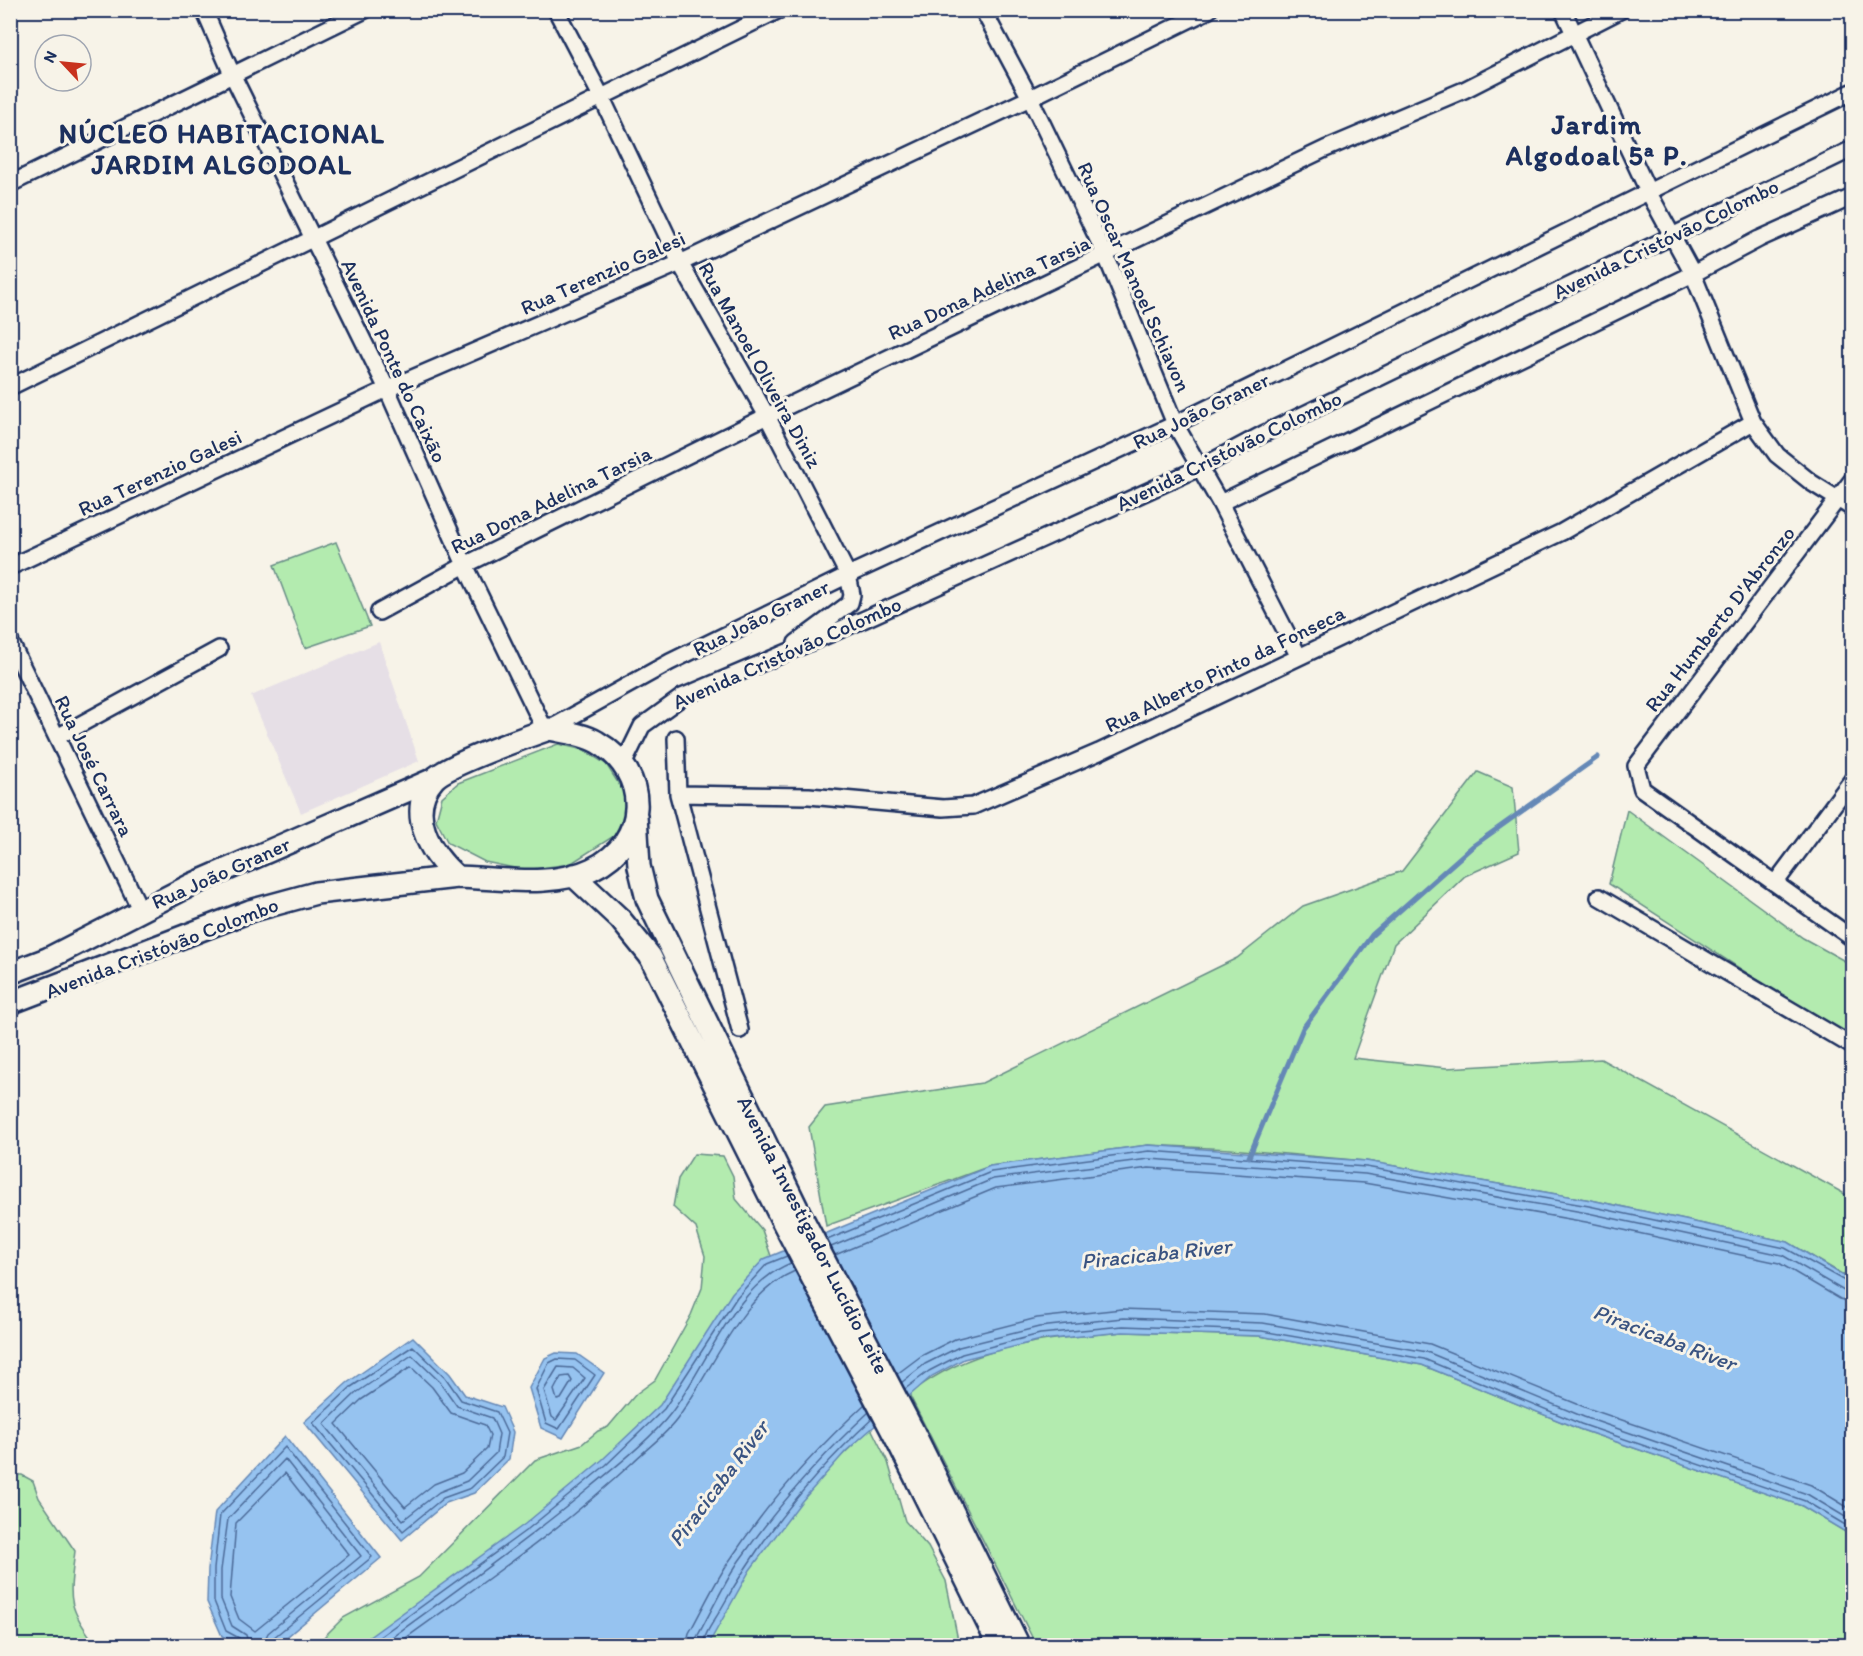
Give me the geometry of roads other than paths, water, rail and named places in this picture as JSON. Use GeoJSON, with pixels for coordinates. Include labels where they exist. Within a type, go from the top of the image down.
{"type":"FeatureCollection","features":[{"type":"Feature","properties":{"kind":"main road"},"geometry":{"type":"LineString","coordinates":[[547,730],[596,741],[623,765],[632,781],[638,807],[633,827],[615,852],[594,868],[573,875],[548,879],[456,877],[431,849],[423,829],[423,799],[434,779],[451,768],[547,730]]}},
{"type":"Feature","properties":{"kind":"main road","name":"Rua João Graner"},"geometry":{"type":"LineString","coordinates":[[10,973],[47,959],[140,909],[434,779]]}},
{"type":"Feature","properties":{"kind":"main road","name":"Avenida Investigador Lucídio Leite"},"geometry":{"type":"LineString","coordinates":[[636,816],[639,866],[647,899],[790,1215]]}},
{"type":"Feature","properties":{"kind":"main road","name":"Avenida Investigador Lucídio Leite"},"geometry":{"type":"LineString","coordinates":[[573,875],[620,919],[650,956],[1019,1646]]}},
{"type":"Feature","properties":{"kind":"main road","name":"Avenida Cristóvão Colombo"},"geometry":{"type":"LineString","coordinates":[[10,1004],[250,911],[316,893],[456,877]]}},
{"type":"Feature","properties":{"kind":"main road","name":"Avenida Investigador Lucídio Leite"},"geometry":{"type":"LineString","coordinates":[[905,1435],[999,1646]]}},
{"type":"Feature","properties":{"kind":"street","name":"Avenida Ponte do Caixão"},"geometry":{"type":"LineString","coordinates":[[204,10],[232,74],[387,389],[465,565],[547,730]]}},
{"type":"Feature","properties":{"kind":"street"},"geometry":{"type":"LineString","coordinates":[[10,184],[365,10]]}},
{"type":"Feature","properties":{"kind":"street","name":"Rua Manoel Oliveira Diniz"},"geometry":{"type":"LineString","coordinates":[[556,10],[602,98],[680,263],[767,416],[848,576],[852,595],[850,603],[784,653]]}},
{"type":"Feature","properties":{"kind":"street"},"geometry":{"type":"LineString","coordinates":[[10,387],[779,10]]}},
{"type":"Feature","properties":{"kind":"street","name":"Rua Oscar Manoel Schiavon"},"geometry":{"type":"LineString","coordinates":[[983,10],[1030,98],[1106,256],[1175,424],[1220,503],[1298,656]]}},
{"type":"Feature","properties":{"kind":"street","name":"Rua Terenzio Galesi"},"geometry":{"type":"LineString","coordinates":[[10,567],[387,389],[680,263],[1030,98],[1209,10]]}},
{"type":"Feature","properties":{"kind":"street"},"geometry":{"type":"LineString","coordinates":[[1563,10],[1649,193],[1693,274],[1753,422],[1777,455],[1852,508]]}},
{"type":"Feature","properties":{"kind":"street","name":"Rua Dona Adelina Tarsia"},"geometry":{"type":"LineString","coordinates":[[379,612],[465,565],[767,416],[1106,256],[1325,149],[1464,90],[1575,36],[1621,10]]}},
{"type":"Feature","properties":{"kind":"street","name":"Rua João Graner"},"geometry":{"type":"LineString","coordinates":[[547,730],[670,662],[848,576],[1175,424],[1852,92]]}},
{"type":"Feature","properties":{"kind":"street","name":"Avenida Cristóvão Colombo"},"geometry":{"type":"LineString","coordinates":[[623,765],[642,726],[659,711],[682,697],[1199,468],[1263,434],[1852,149]]}},
{"type":"Feature","properties":{"kind":"street","name":"Avenida Cristóvão Colombo"},"geometry":{"type":"LineString","coordinates":[[1220,503],[1693,274],[1759,239],[1852,197]]}},
{"type":"Feature","properties":{"kind":"street","name":"Rua Alberto Pinto da Fonseca"},"geometry":{"type":"LineString","coordinates":[[678,794],[809,796],[943,808],[973,806],[1099,752],[1562,532],[1753,422]]}},
{"type":"Feature","properties":{"kind":"street","name":"Rua Humberto D'Abronzo"},"geometry":{"type":"LineString","coordinates":[[1776,882],[1642,789],[1636,766],[1665,723],[1852,480]]}},
{"type":"Feature","properties":{"kind":"street","name":"Rua José Carrara"},"geometry":{"type":"LineString","coordinates":[[10,641],[140,909]]}},
{"type":"Feature","properties":{"kind":"street"},"geometry":{"type":"LineString","coordinates":[[57,737],[219,649]]}},
{"type":"Feature","properties":{"kind":"street"},"geometry":{"type":"LineString","coordinates":[[676,738],[678,794],[740,1030]]}},
{"type":"Feature","properties":{"kind":"street"},"geometry":{"type":"LineString","coordinates":[[1852,780],[1776,882],[1852,938]]}},
{"type":"Feature","properties":{"kind":"street"},"geometry":{"type":"LineString","coordinates":[[1599,897],[1852,1046]]}},
{"type":"Feature","properties":{"kind":"water","name":"Piracicaba River"},"geometry":{"type":"Polygon","coordinates":[[[1148,1145],[1366,1161],[1591,1200],[1788,1242],[1852,1281],[1852,1536],[1802,1506],[1579,1429],[1422,1365],[1260,1336],[1123,1332],[1041,1340],[964,1359],[932,1376],[846,1451],[801,1502],[750,1570],[708,1645],[357,1646],[525,1524],[602,1460],[660,1405],[732,1293],[764,1259],[990,1166],[1148,1145]]]}},
{"type":"Feature","properties":{"kind":"water"},"geometry":{"type":"Polygon","coordinates":[[[413,1337],[450,1374],[465,1395],[502,1407],[513,1432],[509,1459],[474,1493],[446,1503],[402,1540],[304,1422],[347,1383],[413,1337]]]}},
{"type":"Feature","properties":{"kind":"water"},"geometry":{"type":"Polygon","coordinates":[[[556,1353],[577,1354],[604,1373],[563,1438],[541,1428],[529,1388],[545,1358],[556,1353]]]}},
{"type":"Feature","properties":{"kind":"water"},"geometry":{"type":"Polygon","coordinates":[[[285,1436],[381,1558],[283,1640],[267,1645],[252,1646],[222,1636],[207,1602],[208,1569],[215,1512],[285,1436]]]}},
{"type":"Feature","properties":{"kind":"waterway"},"geometry":{"type":"LineString","coordinates":[[1249,1157],[1303,1028],[1372,935],[1473,846],[1598,757]]}},
{"type":"Feature","properties":{"kind":"district","name":"Jardim Algodoal 5ª P."},"geometry":{"type":"Point","coordinates":[1597,140]}},
{"type":"Feature","properties":{"kind":"district","name":"NÚCLEO HABITACIONAL JARDIM ALGODOAL"},"geometry":{"type":"Point","coordinates":[222,150]}}]}
